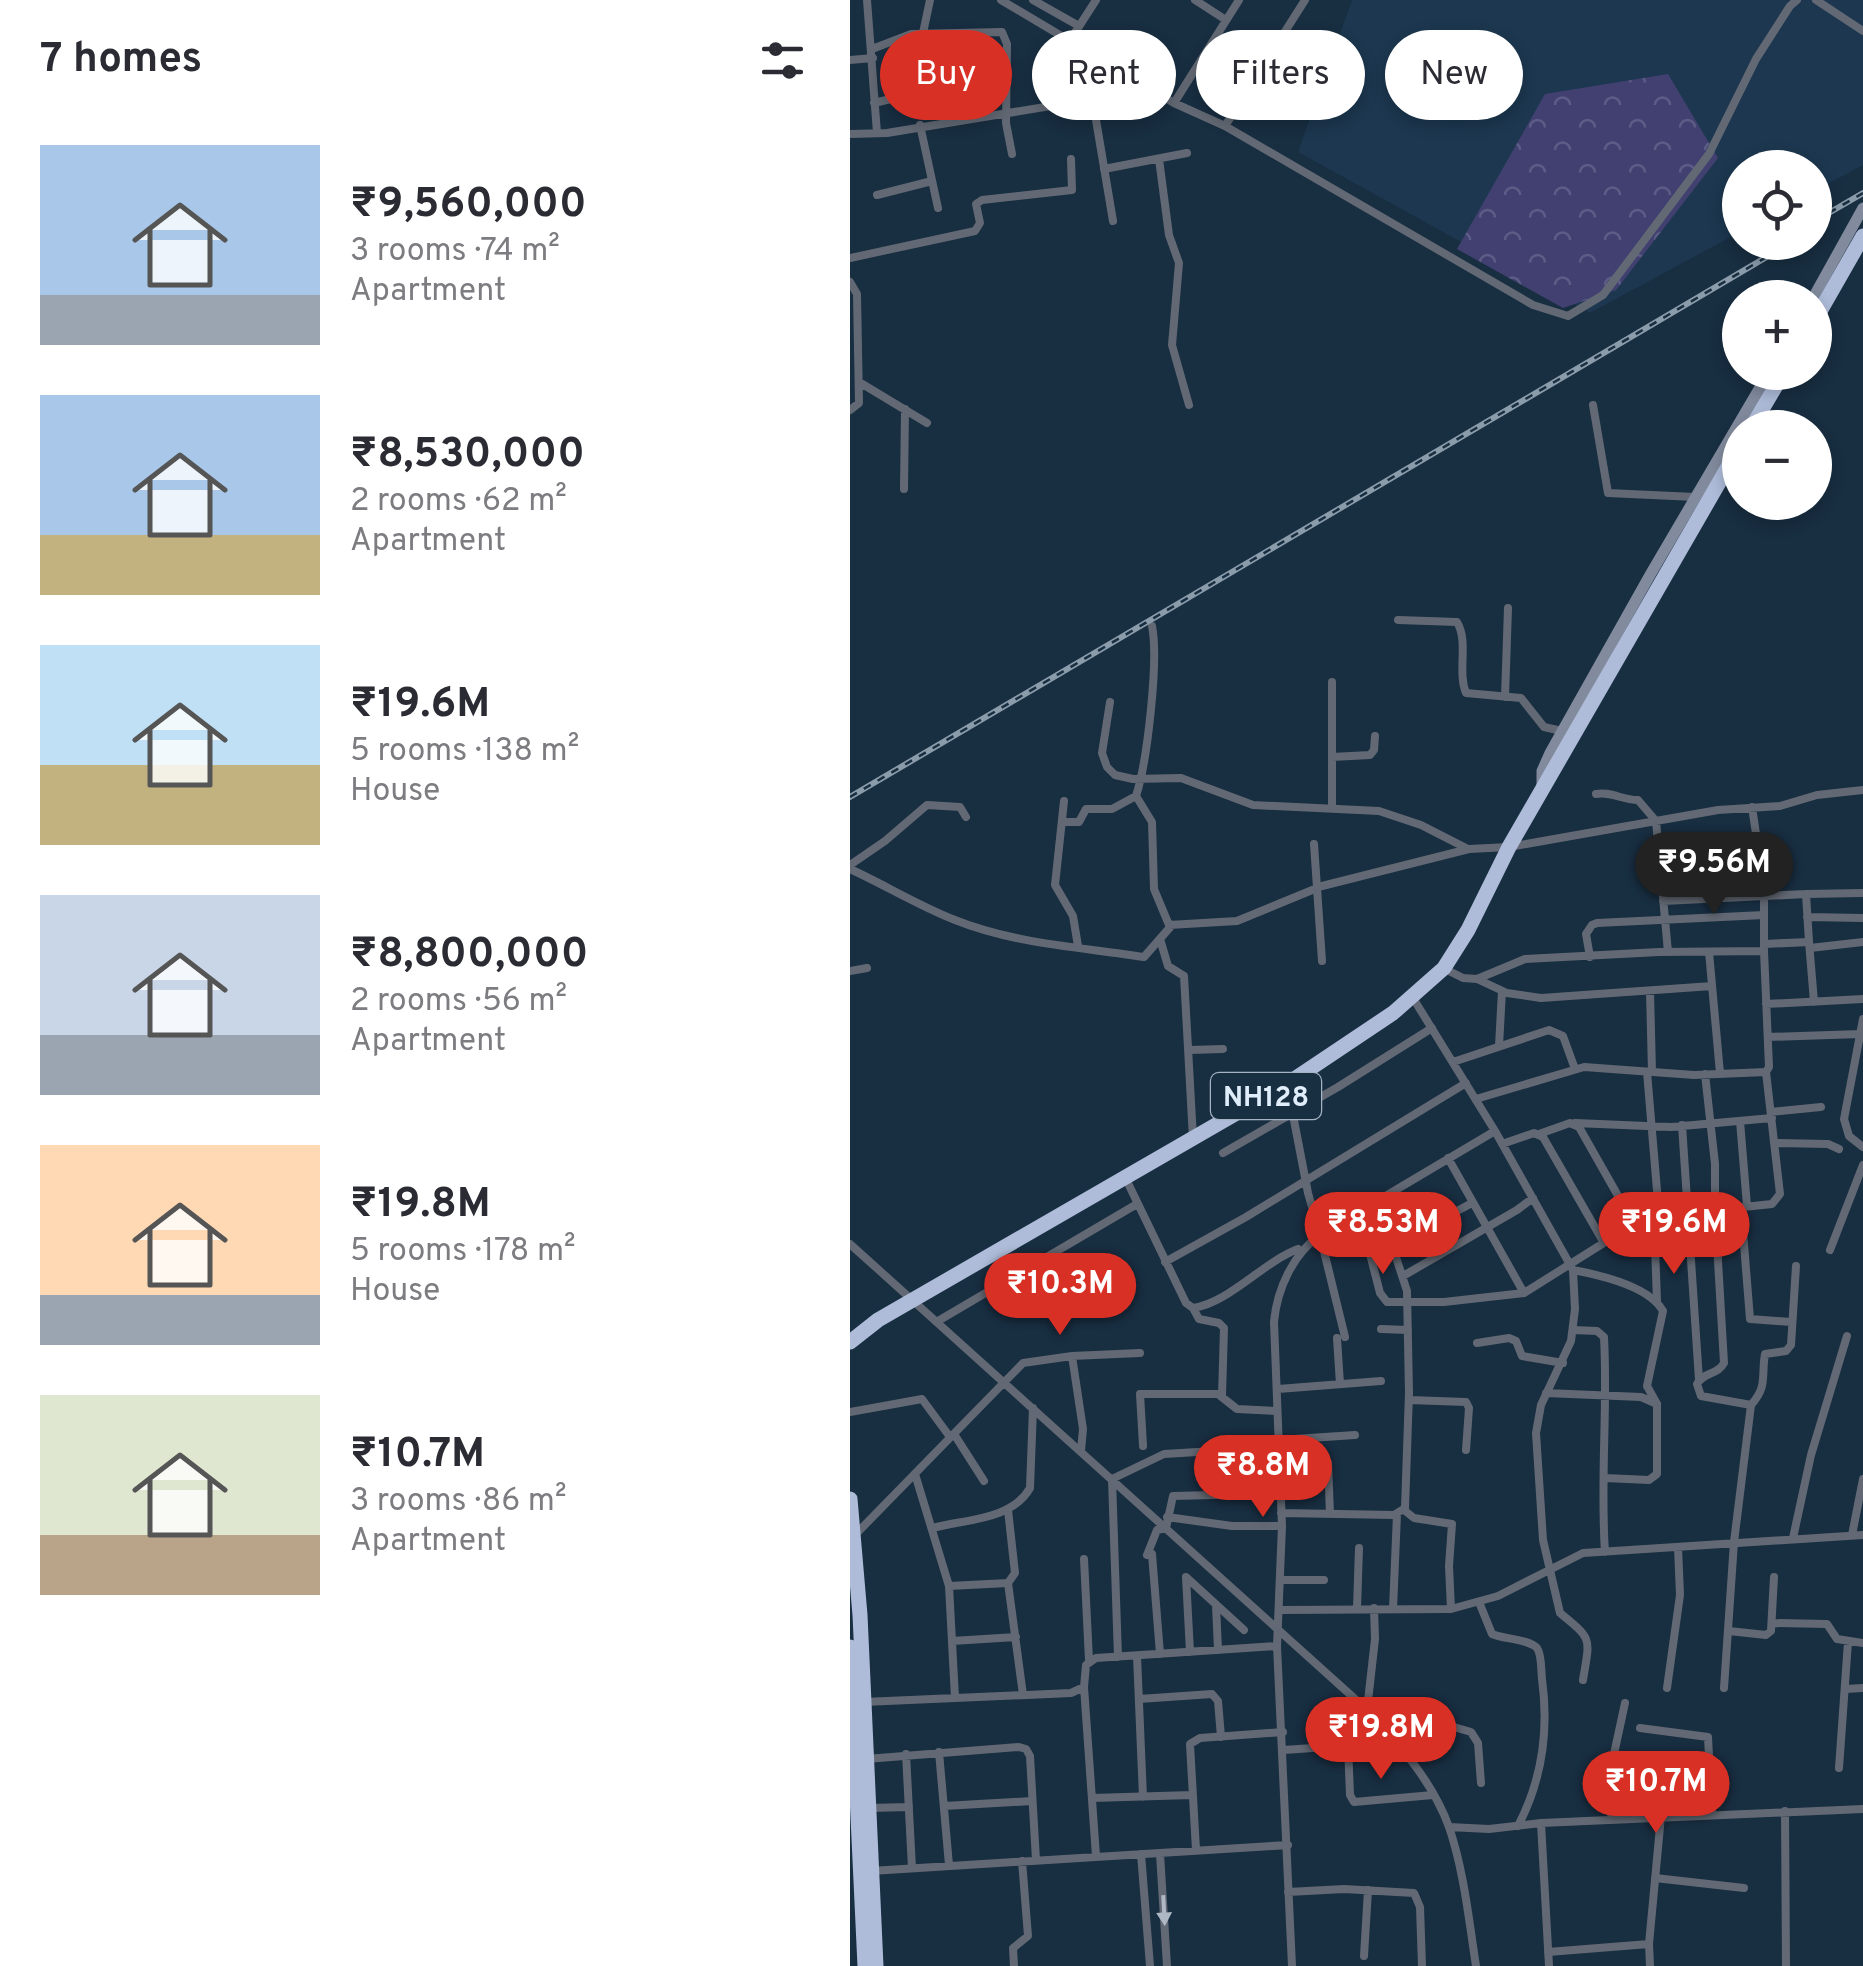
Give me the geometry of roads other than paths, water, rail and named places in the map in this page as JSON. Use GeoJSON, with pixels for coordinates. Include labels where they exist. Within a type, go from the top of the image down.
{"type":"FeatureCollection","features":[{"type":"Feature","properties":{"kind":"highway"},"geometry":{"type":"LineString","coordinates":[[1832,290],[1863,236]]}},
{"type":"Feature","properties":{"kind":"highway","name":"NH128"},"geometry":{"type":"LineString","coordinates":[[850,1342],[914,1298],[1287,1084],[1413,998],[1444,968],[1468,930],[1509,847],[1722,477]]}},
{"type":"Feature","properties":{"kind":"highway","name":"NH128"},"geometry":{"type":"LineString","coordinates":[[850,1325],[878,1320]]}},
{"type":"Feature","properties":{"kind":"highway"},"geometry":{"type":"LineString","coordinates":[[850,1499],[876,1966]]}},
{"type":"Feature","properties":{"kind":"highway"},"geometry":{"type":"LineString","coordinates":[[850,1648],[865,1965]]}},
{"type":"Feature","properties":{"kind":"street"},"geometry":{"type":"LineString","coordinates":[[868,0],[878,134]]}},
{"type":"Feature","properties":{"kind":"street"},"geometry":{"type":"LineString","coordinates":[[923,30],[930,0]]}},
{"type":"Feature","properties":{"kind":"street"},"geometry":{"type":"LineString","coordinates":[[1001,0],[1050,30]]}},
{"type":"Feature","properties":{"kind":"street"},"geometry":{"type":"LineString","coordinates":[[1033,0],[1080,26]]}},
{"type":"Feature","properties":{"kind":"street"},"geometry":{"type":"LineString","coordinates":[[1077,30],[1096,0]]}},
{"type":"Feature","properties":{"kind":"street"},"geometry":{"type":"LineString","coordinates":[[1194,0],[1226,20]]}},
{"type":"Feature","properties":{"kind":"street"},"geometry":{"type":"LineString","coordinates":[[1176,100],[1239,0]]}},
{"type":"Feature","properties":{"kind":"street"},"geometry":{"type":"LineString","coordinates":[[1225,126],[1305,0]]}},
{"type":"Feature","properties":{"kind":"street"},"geometry":{"type":"LineString","coordinates":[[1176,104],[1225,126],[1533,304],[1568,316],[1603,294],[1709,154],[1756,58],[1797,0]]}},
{"type":"Feature","properties":{"kind":"street"},"geometry":{"type":"LineString","coordinates":[[1816,0],[1863,31]]}},
{"type":"Feature","properties":{"kind":"street"},"geometry":{"type":"LineString","coordinates":[[850,60],[880,48]]}},
{"type":"Feature","properties":{"kind":"street"},"geometry":{"type":"LineString","coordinates":[[874,103],[880,102]]}},
{"type":"Feature","properties":{"kind":"street"},"geometry":{"type":"LineString","coordinates":[[850,134],[878,134],[967,120]]}},
{"type":"Feature","properties":{"kind":"street"},"geometry":{"type":"LineString","coordinates":[[1007,120],[1012,154]]}},
{"type":"Feature","properties":{"kind":"street"},"geometry":{"type":"LineString","coordinates":[[1095,120],[1113,220]]}},
{"type":"Feature","properties":{"kind":"street"},"geometry":{"type":"LineString","coordinates":[[920,126],[938,208]]}},
{"type":"Feature","properties":{"kind":"street"},"geometry":{"type":"LineString","coordinates":[[1104,169],[1187,153]]}},
{"type":"Feature","properties":{"kind":"street"},"geometry":{"type":"LineString","coordinates":[[1159,158],[1169,234],[1180,272],[1172,345],[1190,405]]}},
{"type":"Feature","properties":{"kind":"street"},"geometry":{"type":"LineString","coordinates":[[850,258],[970,233],[979,228],[976,204],[982,200],[1072,190],[1071,159]]}},
{"type":"Feature","properties":{"kind":"street"},"geometry":{"type":"LineString","coordinates":[[877,195],[932,182]]}},
{"type":"Feature","properties":{"kind":"street"},"geometry":{"type":"LineString","coordinates":[[1823,280],[1863,208]]}},
{"type":"Feature","properties":{"kind":"street"},"geometry":{"type":"LineString","coordinates":[[850,282],[857,294],[860,403],[850,410]]}},
{"type":"Feature","properties":{"kind":"street"},"geometry":{"type":"LineString","coordinates":[[859,382],[927,423]]}},
{"type":"Feature","properties":{"kind":"street"},"geometry":{"type":"LineString","coordinates":[[1542,790],[1542,771],[1562,732],[1758,390]]}},
{"type":"Feature","properties":{"kind":"street"},"geometry":{"type":"LineString","coordinates":[[1593,405],[1608,493],[1695,497]]}},
{"type":"Feature","properties":{"kind":"street"},"geometry":{"type":"LineString","coordinates":[[904,410],[904,488]]}},
{"type":"Feature","properties":{"kind":"street"},"geometry":{"type":"LineString","coordinates":[[1505,697],[1508,608]]}},
{"type":"Feature","properties":{"kind":"street"},"geometry":{"type":"LineString","coordinates":[[1398,620],[1457,622],[1462,630],[1462,684],[1466,693],[1523,700],[1544,727],[1562,732]]}},
{"type":"Feature","properties":{"kind":"street"},"geometry":{"type":"LineString","coordinates":[[1062,822],[1079,822],[1086,810],[1112,809],[1136,796],[1149,722],[1152,626]]}},
{"type":"Feature","properties":{"kind":"street"},"geometry":{"type":"LineString","coordinates":[[1332,682],[1332,808]]}},
{"type":"Feature","properties":{"kind":"street"},"geometry":{"type":"LineString","coordinates":[[1110,702],[1102,744],[1104,760],[1115,775],[1181,778],[1253,804],[1360,808],[1396,816],[1469,849]]}},
{"type":"Feature","properties":{"kind":"street"},"geometry":{"type":"LineString","coordinates":[[1332,757],[1370,755],[1375,736]]}},
{"type":"Feature","properties":{"kind":"street"},"geometry":{"type":"LineString","coordinates":[[1136,796],[1152,822],[1154,890],[1167,923],[1172,926],[1237,921],[1316,890],[1469,849],[1509,847],[1863,790]]}},
{"type":"Feature","properties":{"kind":"street"},"geometry":{"type":"LineString","coordinates":[[1596,794],[1638,800],[1656,821],[1668,952]]}},
{"type":"Feature","properties":{"kind":"street"},"geometry":{"type":"LineString","coordinates":[[1064,800],[1055,885],[1073,916],[1078,946]]}},
{"type":"Feature","properties":{"kind":"street"},"geometry":{"type":"LineString","coordinates":[[966,817],[960,807],[927,805],[850,867],[955,920],[1029,942],[1144,957],[1172,926]]}},
{"type":"Feature","properties":{"kind":"street"},"geometry":{"type":"LineString","coordinates":[[1359,1210],[1382,1300],[1407,1303],[1524,1293],[1572,1267],[1634,1224],[1659,1214],[1772,1204],[1778,1200],[1766,1072],[1769,1066],[1764,896],[1752,807]]}},
{"type":"Feature","properties":{"kind":"street"},"geometry":{"type":"LineString","coordinates":[[1314,844],[1322,961]]}},
{"type":"Feature","properties":{"kind":"street"},"geometry":{"type":"LineString","coordinates":[[1659,852],[1758,851]]}},
{"type":"Feature","properties":{"kind":"street"},"geometry":{"type":"LineString","coordinates":[[1661,877],[1762,874]]}},
{"type":"Feature","properties":{"kind":"street"},"geometry":{"type":"LineString","coordinates":[[1663,901],[1863,893]]}},
{"type":"Feature","properties":{"kind":"street"},"geometry":{"type":"LineString","coordinates":[[1806,894],[1814,1002]]}},
{"type":"Feature","properties":{"kind":"street"},"geometry":{"type":"LineString","coordinates":[[1590,957],[1586,934],[1592,925],[1764,915]]}},
{"type":"Feature","properties":{"kind":"street"},"geometry":{"type":"LineString","coordinates":[[1808,917],[1863,918]]}},
{"type":"Feature","properties":{"kind":"street"},"geometry":{"type":"LineString","coordinates":[[1160,938],[1168,966],[1184,976],[1192,1138]]}},
{"type":"Feature","properties":{"kind":"street"},"geometry":{"type":"LineString","coordinates":[[1477,979],[1518,960],[1863,942]]}},
{"type":"Feature","properties":{"kind":"street"},"geometry":{"type":"LineString","coordinates":[[1709,952],[1720,1074]]}},
{"type":"Feature","properties":{"kind":"street"},"geometry":{"type":"LineString","coordinates":[[851,969],[867,968]]}},
{"type":"Feature","properties":{"kind":"street"},"geometry":{"type":"LineString","coordinates":[[1444,968],[1515,996],[1558,998],[1712,986]]}},
{"type":"Feature","properties":{"kind":"street"},"geometry":{"type":"LineString","coordinates":[[1499,1046],[1502,991]]}},
{"type":"Feature","properties":{"kind":"street"},"geometry":{"type":"LineString","coordinates":[[1650,992],[1652,1127],[1659,1214]]}},
{"type":"Feature","properties":{"kind":"street"},"geometry":{"type":"LineString","coordinates":[[1413,998],[1572,1267],[1573,1330],[1563,1363],[1546,1393],[1536,1434],[1550,1572],[1560,1612],[1580,1626],[1587,1641],[1583,1680]]}},
{"type":"Feature","properties":{"kind":"street"},"geometry":{"type":"LineString","coordinates":[[1766,1004],[1863,999]]}},
{"type":"Feature","properties":{"kind":"street"},"geometry":{"type":"LineString","coordinates":[[1863,1019],[1844,1119],[1850,1136],[1863,1147]]}},
{"type":"Feature","properties":{"kind":"street"},"geometry":{"type":"LineString","coordinates":[[1223,1153],[1432,1028]]}},
{"type":"Feature","properties":{"kind":"street"},"geometry":{"type":"LineString","coordinates":[[1453,1062],[1541,1032],[1556,1031],[1563,1036],[1575,1069]]}},
{"type":"Feature","properties":{"kind":"street"},"geometry":{"type":"LineString","coordinates":[[1768,1036],[1860,1034]]}},
{"type":"Feature","properties":{"kind":"street"},"geometry":{"type":"LineString","coordinates":[[1189,1050],[1223,1049]]}},
{"type":"Feature","properties":{"kind":"street"},"geometry":{"type":"LineString","coordinates":[[1476,1099],[1575,1069],[1595,1067],[1706,1074],[1766,1072]]}},
{"type":"Feature","properties":{"kind":"street"},"geometry":{"type":"LineString","coordinates":[[1699,1380],[1724,1364],[1706,1074]]}},
{"type":"Feature","properties":{"kind":"street"},"geometry":{"type":"LineString","coordinates":[[1166,1262],[1466,1083]]}},
{"type":"Feature","properties":{"kind":"street"},"geometry":{"type":"LineString","coordinates":[[1287,1084],[1341,1338],[1340,1384]]}},
{"type":"Feature","properties":{"kind":"street"},"geometry":{"type":"LineString","coordinates":[[1502,1144],[1575,1123],[1652,1127],[1710,1124],[1821,1107]]}},
{"type":"Feature","properties":{"kind":"street"},"geometry":{"type":"LineString","coordinates":[[1740,1121],[1750,1319],[1791,1322]]}},
{"type":"Feature","properties":{"kind":"street"},"geometry":{"type":"LineString","coordinates":[[1575,1123],[1634,1224]]}},
{"type":"Feature","properties":{"kind":"street"},"geometry":{"type":"LineString","coordinates":[[1682,1125],[1698,1394],[1752,1405]]}},
{"type":"Feature","properties":{"kind":"street"},"geometry":{"type":"LineString","coordinates":[[1193,1308],[1217,1298],[1494,1131]]}},
{"type":"Feature","properties":{"kind":"street"},"geometry":{"type":"LineString","coordinates":[[1539,1134],[1604,1243]]}},
{"type":"Feature","properties":{"kind":"street"},"geometry":{"type":"LineString","coordinates":[[1774,1143],[1828,1144],[1839,1149]]}},
{"type":"Feature","properties":{"kind":"street"},"geometry":{"type":"LineString","coordinates":[[1448,1158],[1524,1293]]}},
{"type":"Feature","properties":{"kind":"street"},"geometry":{"type":"LineString","coordinates":[[1830,1250],[1863,1165]]}},
{"type":"Feature","properties":{"kind":"street"},"geometry":{"type":"LineString","coordinates":[[1125,1177],[1186,1303],[1199,1319],[1219,1323],[1224,1328],[1222,1396]]}},
{"type":"Feature","properties":{"kind":"street"},"geometry":{"type":"LineString","coordinates":[[1402,1276],[1533,1198]]}},
{"type":"Feature","properties":{"kind":"street"},"geometry":{"type":"LineString","coordinates":[[1371,1257],[1472,1203]]}},
{"type":"Feature","properties":{"kind":"street"},"geometry":{"type":"LineString","coordinates":[[938,1321],[1137,1204]]}},
{"type":"Feature","properties":{"kind":"street"},"geometry":{"type":"LineString","coordinates":[[1641,1396],[1647,1386],[1664,1314],[1657,1301],[1655,1246],[1689,1239]]}},
{"type":"Feature","properties":{"kind":"street"},"geometry":{"type":"LineString","coordinates":[[850,1244],[1278,1628],[1398,1742],[1434,1795],[1449,1826],[1476,1966]]}},
{"type":"Feature","properties":{"kind":"street"},"geometry":{"type":"LineString","coordinates":[[1392,1245],[1407,1303],[1409,1400],[1407,1502],[1400,1512],[1393,1609]]}},
{"type":"Feature","properties":{"kind":"street"},"geometry":{"type":"LineString","coordinates":[[1292,1966],[1277,1646],[1282,1513],[1275,1313],[1301,1248]]}},
{"type":"Feature","properties":{"kind":"street"},"geometry":{"type":"LineString","coordinates":[[1724,1688],[1734,1542],[1752,1405],[1761,1395],[1765,1354],[1789,1350],[1796,1266]]}},
{"type":"Feature","properties":{"kind":"street"},"geometry":{"type":"LineString","coordinates":[[1572,1267],[1612,1278],[1657,1301]]}},
{"type":"Feature","properties":{"kind":"street"},"geometry":{"type":"LineString","coordinates":[[1382,1329],[1408,1330]]}},
{"type":"Feature","properties":{"kind":"street"},"geometry":{"type":"LineString","coordinates":[[1573,1330],[1602,1332],[1605,1552]]}},
{"type":"Feature","properties":{"kind":"street"},"geometry":{"type":"LineString","coordinates":[[1794,1538],[1811,1455],[1846,1336]]}},
{"type":"Feature","properties":{"kind":"street"},"geometry":{"type":"LineString","coordinates":[[1478,1342],[1513,1338],[1522,1356],[1563,1363]]}},
{"type":"Feature","properties":{"kind":"street"},"geometry":{"type":"LineString","coordinates":[[854,1536],[1027,1360],[1140,1353]]}},
{"type":"Feature","properties":{"kind":"street"},"geometry":{"type":"LineString","coordinates":[[1072,1356],[1083,1429],[1081,1452]]}},
{"type":"Feature","properties":{"kind":"street"},"geometry":{"type":"LineString","coordinates":[[1278,1389],[1381,1381]]}},
{"type":"Feature","properties":{"kind":"street"},"geometry":{"type":"LineString","coordinates":[[1605,1478],[1656,1477],[1657,1404],[1647,1386]]}},
{"type":"Feature","properties":{"kind":"street"},"geometry":{"type":"LineString","coordinates":[[1546,1393],[1641,1396],[1657,1404]]}},
{"type":"Feature","properties":{"kind":"street"},"geometry":{"type":"LineString","coordinates":[[1143,1446],[1140,1394],[1222,1396],[1237,1408],[1278,1411]]}},
{"type":"Feature","properties":{"kind":"street"},"geometry":{"type":"LineString","coordinates":[[850,1412],[922,1399],[984,1481]]}},
{"type":"Feature","properties":{"kind":"street"},"geometry":{"type":"LineString","coordinates":[[1409,1400],[1466,1402],[1470,1408],[1466,1450]]}},
{"type":"Feature","properties":{"kind":"street"},"geometry":{"type":"LineString","coordinates":[[933,1528],[1016,1506],[1030,1488],[1033,1408]]}},
{"type":"Feature","properties":{"kind":"street"},"geometry":{"type":"LineString","coordinates":[[1112,1479],[1164,1454],[1355,1435]]}},
{"type":"Feature","properties":{"kind":"street"},"geometry":{"type":"LineString","coordinates":[[1328,1463],[1330,1514]]}},
{"type":"Feature","properties":{"kind":"street"},"geometry":{"type":"LineString","coordinates":[[915,1474],[949,1586],[955,1698]]}},
{"type":"Feature","properties":{"kind":"street"},"geometry":{"type":"LineString","coordinates":[[1112,1479],[1118,1657]]}},
{"type":"Feature","properties":{"kind":"street"},"geometry":{"type":"LineString","coordinates":[[1852,1535],[1863,1479]]}},
{"type":"Feature","properties":{"kind":"street"},"geometry":{"type":"LineString","coordinates":[[1166,1528],[1170,1500],[1176,1494],[1252,1494]]}},
{"type":"Feature","properties":{"kind":"street"},"geometry":{"type":"LineString","coordinates":[[949,1586],[1008,1583],[1014,1577],[1008,1510]]}},
{"type":"Feature","properties":{"kind":"street"},"geometry":{"type":"LineString","coordinates":[[1282,1513],[1400,1512],[1452,1524],[1450,1609]]}},
{"type":"Feature","properties":{"kind":"street"},"geometry":{"type":"LineString","coordinates":[[1167,1517],[1232,1526],[1282,1526]]}},
{"type":"Feature","properties":{"kind":"street"},"geometry":{"type":"LineString","coordinates":[[1160,1654],[1150,1554],[1157,1530],[1166,1528]]}},
{"type":"Feature","properties":{"kind":"street"},"geometry":{"type":"LineString","coordinates":[[1279,1610],[1450,1609],[1478,1602],[1550,1572],[1577,1554],[1863,1534]]}},
{"type":"Feature","properties":{"kind":"street"},"geometry":{"type":"LineString","coordinates":[[1668,1688],[1680,1595],[1678,1547]]}},
{"type":"Feature","properties":{"kind":"street"},"geometry":{"type":"LineString","coordinates":[[1357,1608],[1359,1548]]}},
{"type":"Feature","properties":{"kind":"street"},"geometry":{"type":"LineString","coordinates":[[1084,1559],[1089,1660],[1084,1687],[1096,1856]]}},
{"type":"Feature","properties":{"kind":"street"},"geometry":{"type":"LineString","coordinates":[[1729,1631],[1766,1635],[1771,1631],[1774,1577]]}},
{"type":"Feature","properties":{"kind":"street"},"geometry":{"type":"LineString","coordinates":[[1190,1652],[1185,1578],[1244,1630]]}},
{"type":"Feature","properties":{"kind":"street"},"geometry":{"type":"LineString","coordinates":[[1282,1580],[1324,1580]]}},
{"type":"Feature","properties":{"kind":"street"},"geometry":{"type":"LineString","coordinates":[[1008,1583],[1023,1695]]}},
{"type":"Feature","properties":{"kind":"street"},"geometry":{"type":"LineString","coordinates":[[1478,1602],[1492,1634],[1533,1646],[1539,1652],[1545,1699],[1543,1756],[1532,1797],[1518,1826]]}},
{"type":"Feature","properties":{"kind":"street"},"geometry":{"type":"LineString","coordinates":[[1216,1605],[1218,1650]]}},
{"type":"Feature","properties":{"kind":"street"},"geometry":{"type":"LineString","coordinates":[[1367,1710],[1374,1608]]}},
{"type":"Feature","properties":{"kind":"street"},"geometry":{"type":"LineString","coordinates":[[1772,1622],[1830,1625],[1838,1640],[1863,1643]]}},
{"type":"Feature","properties":{"kind":"street"},"geometry":{"type":"LineString","coordinates":[[952,1642],[1016,1637]]}},
{"type":"Feature","properties":{"kind":"street"},"geometry":{"type":"LineString","coordinates":[[1839,1768],[1848,1642]]}},
{"type":"Feature","properties":{"kind":"street"},"geometry":{"type":"LineString","coordinates":[[1089,1660],[1277,1646]]}},
{"type":"Feature","properties":{"kind":"street"},"geometry":{"type":"LineString","coordinates":[[1136,1656],[1143,1796]]}},
{"type":"Feature","properties":{"kind":"street"},"geometry":{"type":"LineString","coordinates":[[864,1702],[1071,1693],[1084,1687]]}},
{"type":"Feature","properties":{"kind":"street"},"geometry":{"type":"LineString","coordinates":[[1845,1688],[1863,1688]]}},
{"type":"Feature","properties":{"kind":"street"},"geometry":{"type":"LineString","coordinates":[[1139,1700],[1212,1694],[1218,1701],[1221,1736]]}},
{"type":"Feature","properties":{"kind":"street"},"geometry":{"type":"LineString","coordinates":[[1611,1820],[1614,1754],[1625,1704]]}},
{"type":"Feature","properties":{"kind":"street"},"geometry":{"type":"LineString","coordinates":[[1383,1726],[1416,1716],[1471,1732],[1478,1743],[1481,1783]]}},
{"type":"Feature","properties":{"kind":"street"},"geometry":{"type":"LineString","coordinates":[[1640,1728],[1708,1737],[1712,1814]]}},
{"type":"Feature","properties":{"kind":"street"},"geometry":{"type":"LineString","coordinates":[[1196,1850],[1190,1744],[1200,1738],[1283,1732]]}},
{"type":"Feature","properties":{"kind":"street"},"geometry":{"type":"LineString","coordinates":[[1284,1750],[1398,1742]]}},
{"type":"Feature","properties":{"kind":"street"},"geometry":{"type":"LineString","coordinates":[[866,1758],[1019,1746],[1026,1749],[1030,1756],[1036,1860]]}},
{"type":"Feature","properties":{"kind":"street"},"geometry":{"type":"LineString","coordinates":[[1348,1746],[1350,1795],[1354,1802],[1434,1795]]}},
{"type":"Feature","properties":{"kind":"street"},"geometry":{"type":"LineString","coordinates":[[939,1752],[948,1865]]}},
{"type":"Feature","properties":{"kind":"street"},"geometry":{"type":"LineString","coordinates":[[906,1754],[912,1868]]}},
{"type":"Feature","properties":{"kind":"street"},"geometry":{"type":"LineString","coordinates":[[1092,1798],[1192,1795]]}},
{"type":"Feature","properties":{"kind":"street"},"geometry":{"type":"LineString","coordinates":[[944,1806],[1032,1801]]}},
{"type":"Feature","properties":{"kind":"street"},"geometry":{"type":"LineString","coordinates":[[868,1808],[909,1807]]}},
{"type":"Feature","properties":{"kind":"street"},"geometry":{"type":"LineString","coordinates":[[1449,1826],[1473,1830],[1661,1816],[1863,1809]]}},
{"type":"Feature","properties":{"kind":"street"},"geometry":{"type":"LineString","coordinates":[[1785,1811],[1786,1966]]}},
{"type":"Feature","properties":{"kind":"street"},"geometry":{"type":"LineString","coordinates":[[1650,1966],[1661,1816]]}},
{"type":"Feature","properties":{"kind":"street"},"geometry":{"type":"LineString","coordinates":[[1541,1823],[1550,1966]]}},
{"type":"Feature","properties":{"kind":"street"},"geometry":{"type":"LineString","coordinates":[[871,1871],[1288,1845]]}},
{"type":"Feature","properties":{"kind":"street"},"geometry":{"type":"LineString","coordinates":[[1141,1854],[1150,1966]]}},
{"type":"Feature","properties":{"kind":"street"},"geometry":{"type":"LineString","coordinates":[[1160,1854],[1167,1966]]}},
{"type":"Feature","properties":{"kind":"street"},"geometry":{"type":"LineString","coordinates":[[1014,1966],[1013,1948],[1028,1936],[1022,1861]]}},
{"type":"Feature","properties":{"kind":"street"},"geometry":{"type":"LineString","coordinates":[[1655,1878],[1744,1888]]}},
{"type":"Feature","properties":{"kind":"street"},"geometry":{"type":"LineString","coordinates":[[1364,1956],[1368,1890]]}},
{"type":"Feature","properties":{"kind":"street"},"geometry":{"type":"LineString","coordinates":[[1288,1892],[1409,1892],[1416,1896],[1422,1966]]}},
{"type":"Feature","properties":{"kind":"street"},"geometry":{"type":"LineString","coordinates":[[1548,1952],[1649,1944]]}},
{"type":"Feature","properties":{"kind":"street"},"geometry":{"type":"LineString","coordinates":[[850,1966],[865,1965]]}},
{"type":"Feature","properties":{"kind":"railway"},"geometry":{"type":"LineString","coordinates":[[1832,211],[1863,193]]}},
{"type":"Feature","properties":{"kind":"railway"},"geometry":{"type":"LineString","coordinates":[[850,797],[1761,260]]}}]}
